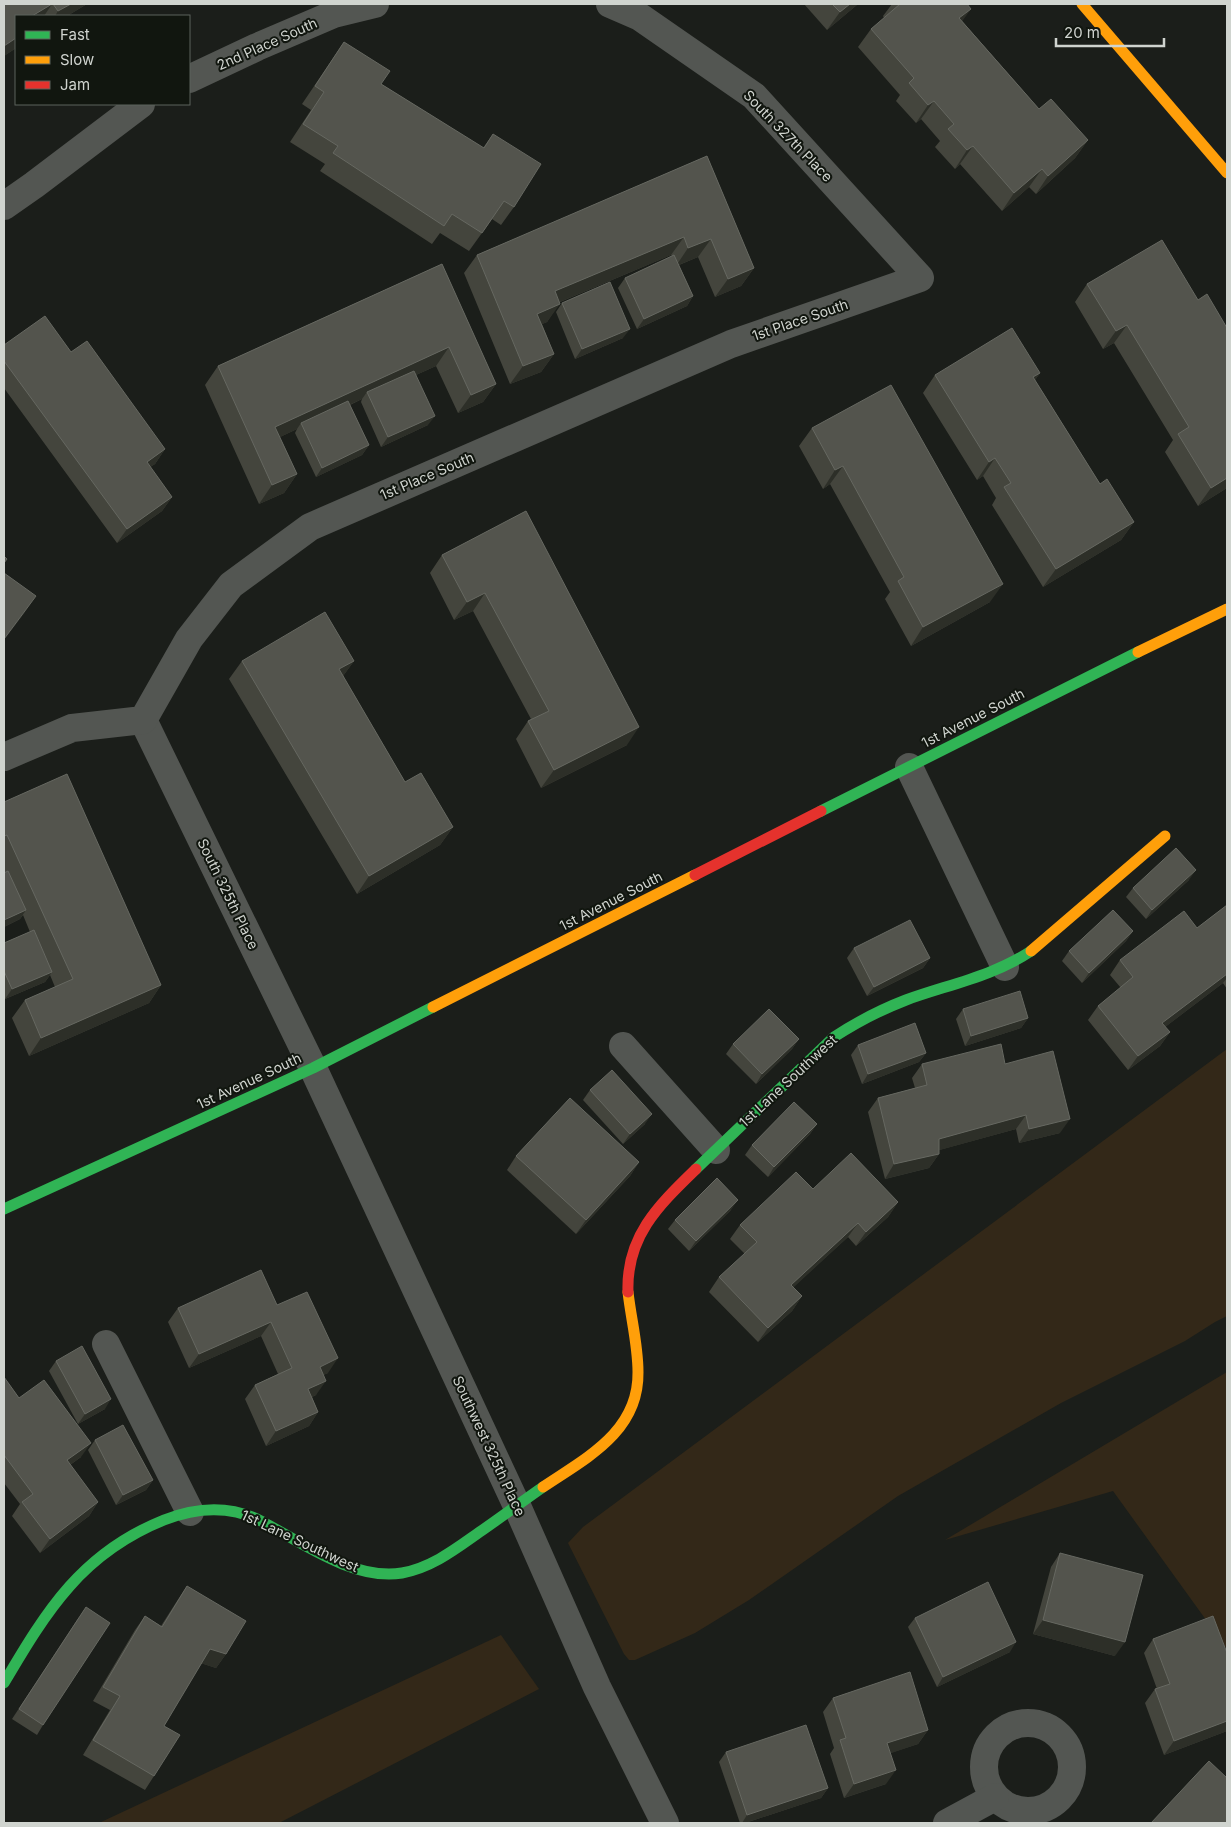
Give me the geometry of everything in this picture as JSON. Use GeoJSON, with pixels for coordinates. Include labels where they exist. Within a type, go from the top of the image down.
{"type":"FeatureCollection","features":[{"type":"Feature","properties":{"kind":"street","name":"2nd Place South"},"geometry":{"type":"LineString","coordinates":[[190,79],[334,14],[375,4]]}},
{"type":"Feature","properties":{"kind":"street","name":"South 327th Place"},"geometry":{"type":"LineString","coordinates":[[610,4],[640,17],[754,96],[920,278]]}},
{"type":"Feature","properties":{"kind":"street"},"geometry":{"type":"LineString","coordinates":[[1082,4],[1227,173]]}},
{"type":"Feature","properties":{"kind":"street"},"geometry":{"type":"LineString","coordinates":[[4,206],[139,105]]}},
{"type":"Feature","properties":{"kind":"street","name":"1st Place South"},"geometry":{"type":"LineString","coordinates":[[143,720],[189,639],[231,585],[310,527],[731,344],[920,278]]}},
{"type":"Feature","properties":{"kind":"street","name":"1st Avenue South"},"geometry":{"type":"LineString","coordinates":[[4,1209],[313,1068],[1227,608]]}},
{"type":"Feature","properties":{"kind":"street"},"geometry":{"type":"LineString","coordinates":[[4,757],[72,728],[143,720]]}},
{"type":"Feature","properties":{"kind":"street","name":"South 325th Place"},"geometry":{"type":"LineString","coordinates":[[143,720],[313,1068]]}},
{"type":"Feature","properties":{"kind":"street"},"geometry":{"type":"LineString","coordinates":[[909,767],[1005,967]]}},
{"type":"Feature","properties":{"kind":"street","name":"1st Lane Southwest"},"geometry":{"type":"LineString","coordinates":[[4,1683],[40,1623],[73,1581],[93,1560],[130,1534],[161,1520],[190,1512],[214,1509],[239,1512],[261,1521],[345,1565],[372,1573],[391,1574],[414,1570],[436,1562],[517,1506],[604,1442],[619,1428],[630,1413],[637,1395],[640,1376],[628,1286],[630,1265],[636,1245],[646,1224],[663,1201],[816,1052],[834,1037],[855,1022],[878,1010],[1005,967],[1030,952],[1165,836]]}},
{"type":"Feature","properties":{"kind":"street"},"geometry":{"type":"LineString","coordinates":[[623,1046],[716,1150]]}},
{"type":"Feature","properties":{"kind":"street","name":"Southwest 325th Place"},"geometry":{"type":"LineString","coordinates":[[313,1068],[517,1506],[597,1687],[665,1823]]}},
{"type":"Feature","properties":{"kind":"street"},"geometry":{"type":"LineString","coordinates":[[106,1344],[190,1512]]}},
{"type":"Feature","properties":{"kind":"street"},"geometry":{"type":"LineString","coordinates":[[947,1823],[995,1797]]}},
{"type":"Feature","properties":{"kind":"shaded area"},"geometry":{"type":"Polygon","coordinates":[[[1227,1049],[1227,1316],[1185,1341],[1061,1403],[898,1496],[749,1600],[695,1633],[635,1660],[629,1660],[624,1654],[568,1543],[583,1527],[1227,1049]]]}},
{"type":"Feature","properties":{"kind":"shaded area"},"geometry":{"type":"Polygon","coordinates":[[[1227,1372],[1227,1649],[1113,1491],[945,1540],[1227,1372]]]}},
{"type":"Feature","properties":{"kind":"shaded area"},"geometry":{"type":"Polygon","coordinates":[[[501,1635],[539,1689],[279,1823],[99,1823],[501,1635]]]}},
{"type":"Feature","properties":{"kind":"building"},"geometry":{"type":"Polygon","coordinates":[[[4,4],[52,4],[34,15],[15,15],[15,39],[4,46],[4,4]]]}},
{"type":"Feature","properties":{"kind":"building"},"geometry":{"type":"Polygon","coordinates":[[[53,4],[71,4],[58,11],[53,4]]]}},
{"type":"Feature","properties":{"kind":"building"},"geometry":{"type":"Polygon","coordinates":[[[832,4],[850,4],[840,12],[832,4]]]}},
{"type":"Feature","properties":{"kind":"building"},"geometry":{"type":"Polygon","coordinates":[[[900,4],[967,4],[971,9],[959,18],[1039,109],[1051,99],[1088,140],[1048,176],[1042,169],[1014,193],[973,146],[967,150],[948,129],[954,124],[934,101],[928,105],[909,83],[914,78],[871,29],[900,4]]]}},
{"type":"Feature","properties":{"kind":"building"},"geometry":{"type":"Polygon","coordinates":[[[344,42],[390,71],[381,84],[484,148],[493,134],[541,164],[514,207],[504,201],[482,233],[452,214],[444,226],[333,153],[338,146],[303,124],[324,92],[315,86],[344,42]]]}},
{"type":"Feature","properties":{"kind":"building"},"geometry":{"type":"Polygon","coordinates":[[[707,156],[754,268],[728,279],[711,239],[688,248],[684,237],[555,291],[560,304],[537,314],[554,354],[523,366],[477,255],[707,156]]]}},
{"type":"Feature","properties":{"kind":"building"},"geometry":{"type":"Polygon","coordinates":[[[1162,240],[1198,300],[1207,294],[1227,328],[1227,478],[1211,488],[1178,434],[1189,427],[1127,325],[1116,331],[1087,284],[1162,240]]]}},
{"type":"Feature","properties":{"kind":"building"},"geometry":{"type":"Polygon","coordinates":[[[674,255],[693,296],[644,319],[625,278],[674,255]]]}},
{"type":"Feature","properties":{"kind":"building"},"geometry":{"type":"Polygon","coordinates":[[[442,264],[496,384],[471,395],[449,347],[275,427],[297,474],[272,485],[218,366],[442,264]]]}},
{"type":"Feature","properties":{"kind":"building"},"geometry":{"type":"Polygon","coordinates":[[[610,282],[630,329],[582,349],[562,303],[610,282]]]}},
{"type":"Feature","properties":{"kind":"building"},"geometry":{"type":"Polygon","coordinates":[[[45,316],[71,352],[87,341],[165,449],[147,462],[172,497],[127,529],[4,361],[4,345],[45,316]]]}},
{"type":"Feature","properties":{"kind":"building"},"geometry":{"type":"Polygon","coordinates":[[[1012,328],[1040,373],[1033,377],[1100,484],[1107,479],[1134,522],[1056,569],[1004,487],[1011,483],[995,458],[989,462],[935,375],[1012,328]]]}},
{"type":"Feature","properties":{"kind":"building"},"geometry":{"type":"Polygon","coordinates":[[[414,371],[435,416],[388,437],[367,392],[414,371]]]}},
{"type":"Feature","properties":{"kind":"building"},"geometry":{"type":"Polygon","coordinates":[[[891,385],[1003,584],[923,627],[898,581],[904,577],[843,466],[835,470],[812,428],[891,385]]]}},
{"type":"Feature","properties":{"kind":"building"},"geometry":{"type":"Polygon","coordinates":[[[348,401],[369,445],[322,468],[301,423],[348,401]]]}},
{"type":"Feature","properties":{"kind":"building"},"geometry":{"type":"Polygon","coordinates":[[[526,511],[639,727],[554,770],[528,721],[549,711],[485,593],[467,602],[442,555],[526,511]]]}},
{"type":"Feature","properties":{"kind":"building"},"geometry":{"type":"Polygon","coordinates":[[[4,573],[36,596],[4,639],[4,573]]]}},
{"type":"Feature","properties":{"kind":"building"},"geometry":{"type":"Polygon","coordinates":[[[325,612],[354,661],[339,669],[405,782],[421,773],[453,827],[369,876],[242,661],[325,612]]]}},
{"type":"Feature","properties":{"kind":"building"},"geometry":{"type":"Polygon","coordinates":[[[67,774],[161,985],[41,1038],[25,1000],[73,979],[7,835],[4,836],[4,802],[67,774]]]}},
{"type":"Feature","properties":{"kind":"building"},"geometry":{"type":"Polygon","coordinates":[[[1176,848],[1196,870],[1152,910],[1133,888],[1176,848]]]}},
{"type":"Feature","properties":{"kind":"building"},"geometry":{"type":"Polygon","coordinates":[[[8,871],[26,910],[4,920],[4,873],[8,871]]]}},
{"type":"Feature","properties":{"kind":"building"},"geometry":{"type":"Polygon","coordinates":[[[1227,905],[1227,974],[1162,1023],[1170,1032],[1138,1056],[1098,1006],[1133,977],[1120,960],[1184,911],[1197,928],[1227,905]]]}},
{"type":"Feature","properties":{"kind":"building"},"geometry":{"type":"Polygon","coordinates":[[[1113,910],[1133,931],[1089,973],[1069,951],[1113,910]]]}},
{"type":"Feature","properties":{"kind":"building"},"geometry":{"type":"Polygon","coordinates":[[[910,920],[930,958],[874,987],[854,948],[910,920]]]}},
{"type":"Feature","properties":{"kind":"building"},"geometry":{"type":"Polygon","coordinates":[[[34,930],[52,972],[12,989],[4,971],[4,943],[34,930]]]}},
{"type":"Feature","properties":{"kind":"building"},"geometry":{"type":"Polygon","coordinates":[[[1020,991],[1028,1018],[971,1036],[963,1009],[1020,991]]]}},
{"type":"Feature","properties":{"kind":"building"},"geometry":{"type":"Polygon","coordinates":[[[769,1009],[799,1039],[762,1074],[733,1044],[769,1009]]]}},
{"type":"Feature","properties":{"kind":"building"},"geometry":{"type":"Polygon","coordinates":[[[915,1023],[926,1053],[868,1074],[858,1045],[915,1023]]]}},
{"type":"Feature","properties":{"kind":"building"},"geometry":{"type":"Polygon","coordinates":[[[1001,1044],[1005,1064],[1053,1051],[1070,1119],[1029,1129],[1026,1115],[939,1139],[939,1154],[894,1164],[878,1098],[927,1085],[922,1064],[1001,1044]]]}},
{"type":"Feature","properties":{"kind":"building"},"geometry":{"type":"Polygon","coordinates":[[[612,1070],[652,1114],[630,1134],[590,1090],[612,1070]]]}},
{"type":"Feature","properties":{"kind":"building"},"geometry":{"type":"Polygon","coordinates":[[[570,1098],[639,1162],[586,1220],[516,1156],[570,1098]]]}},
{"type":"Feature","properties":{"kind":"building"},"geometry":{"type":"Polygon","coordinates":[[[794,1102],[817,1124],[774,1167],[752,1145],[794,1102]]]}},
{"type":"Feature","properties":{"kind":"building"},"geometry":{"type":"Polygon","coordinates":[[[851,1153],[898,1202],[866,1232],[858,1223],[791,1285],[802,1296],[768,1328],[719,1277],[757,1242],[740,1225],[796,1172],[813,1189],[851,1153]]]}},
{"type":"Feature","properties":{"kind":"building"},"geometry":{"type":"Polygon","coordinates":[[[717,1178],[738,1200],[696,1241],[675,1220],[717,1178]]]}},
{"type":"Feature","properties":{"kind":"building"},"geometry":{"type":"Polygon","coordinates":[[[261,1270],[277,1305],[307,1292],[338,1358],[320,1367],[326,1381],[308,1389],[318,1412],[276,1431],[255,1385],[292,1368],[271,1322],[199,1354],[178,1308],[261,1270]]]}},
{"type":"Feature","properties":{"kind":"building"},"geometry":{"type":"Polygon","coordinates":[[[82,1346],[111,1399],[85,1414],[56,1361],[82,1346]]]}},
{"type":"Feature","properties":{"kind":"building"},"geometry":{"type":"Polygon","coordinates":[[[4,1377],[19,1398],[44,1380],[91,1443],[67,1460],[98,1502],[50,1539],[22,1502],[33,1494],[4,1455],[4,1377]]]}},
{"type":"Feature","properties":{"kind":"building"},"geometry":{"type":"Polygon","coordinates":[[[123,1425],[153,1480],[123,1495],[95,1440],[123,1425]]]}},
{"type":"Feature","properties":{"kind":"building"},"geometry":{"type":"Polygon","coordinates":[[[1060,1553],[1143,1575],[1125,1642],[1043,1620],[1060,1553]]]}},
{"type":"Feature","properties":{"kind":"building"},"geometry":{"type":"Polygon","coordinates":[[[988,1582],[1016,1642],[943,1677],[915,1618],[988,1582]]]}},
{"type":"Feature","properties":{"kind":"building"},"geometry":{"type":"Polygon","coordinates":[[[187,1586],[246,1621],[226,1654],[210,1649],[164,1726],[180,1735],[154,1776],[93,1740],[120,1696],[103,1687],[145,1616],[162,1627],[187,1586]]]}},
{"type":"Feature","properties":{"kind":"building"},"geometry":{"type":"Polygon","coordinates":[[[86,1607],[110,1623],[43,1725],[19,1709],[86,1607]]]}},
{"type":"Feature","properties":{"kind":"building"},"geometry":{"type":"Polygon","coordinates":[[[1213,1616],[1227,1653],[1227,1721],[1174,1741],[1155,1689],[1170,1684],[1153,1639],[1213,1616]]]}},
{"type":"Feature","properties":{"kind":"building"},"geometry":{"type":"Polygon","coordinates":[[[910,1672],[928,1730],[887,1743],[896,1770],[854,1784],[840,1740],[846,1738],[833,1698],[910,1672]]]}},
{"type":"Feature","properties":{"kind":"building"},"geometry":{"type":"Polygon","coordinates":[[[806,1725],[828,1788],[747,1815],[726,1752],[806,1725]]]}},
{"type":"Feature","properties":{"kind":"building"},"geometry":{"type":"Polygon","coordinates":[[[1209,1761],[1227,1778],[1227,1823],[1151,1823],[1209,1761]]]}},
{"type":"Feature","properties":{"kind":"traffic: fast"},"geometry":{"type":"LineString","coordinates":[[821,811],[1138,652]]}},
{"type":"Feature","properties":{"kind":"traffic: fast"},"geometry":{"type":"LineString","coordinates":[[696,1169],[834,1037],[860,1021],[887,1008],[986,974],[1017,960],[1031,951]]}},
{"type":"Feature","properties":{"kind":"traffic: fast"},"geometry":{"type":"LineString","coordinates":[[4,1209],[313,1068],[433,1007]]}},
{"type":"Feature","properties":{"kind":"traffic: fast"},"geometry":{"type":"LineString","coordinates":[[4,1683],[36,1631],[69,1586],[110,1549],[135,1533],[164,1520],[201,1510],[226,1510],[251,1516],[329,1558],[348,1566],[384,1574],[402,1573],[425,1566],[445,1556],[543,1487]]}},
{"type":"Feature","properties":{"kind":"traffic: slow"},"geometry":{"type":"LineString","coordinates":[[1082,4],[1227,173]]}},
{"type":"Feature","properties":{"kind":"traffic: slow"},"geometry":{"type":"LineString","coordinates":[[1138,652],[1227,609]]}},
{"type":"Feature","properties":{"kind":"traffic: slow"},"geometry":{"type":"LineString","coordinates":[[1031,951],[1165,836]]}},
{"type":"Feature","properties":{"kind":"traffic: slow"},"geometry":{"type":"LineString","coordinates":[[433,1007],[695,875]]}},
{"type":"Feature","properties":{"kind":"traffic: slow"},"geometry":{"type":"LineString","coordinates":[[543,1487],[592,1454],[607,1441],[620,1427],[630,1411],[636,1393],[638,1362],[628,1292]]}},
{"type":"Feature","properties":{"kind":"traffic: jam"},"geometry":{"type":"LineString","coordinates":[[695,875],[821,811]]}},
{"type":"Feature","properties":{"kind":"traffic: jam"},"geometry":{"type":"LineString","coordinates":[[628,1292],[629,1272],[633,1254],[647,1223],[669,1196],[696,1169]]}}]}
